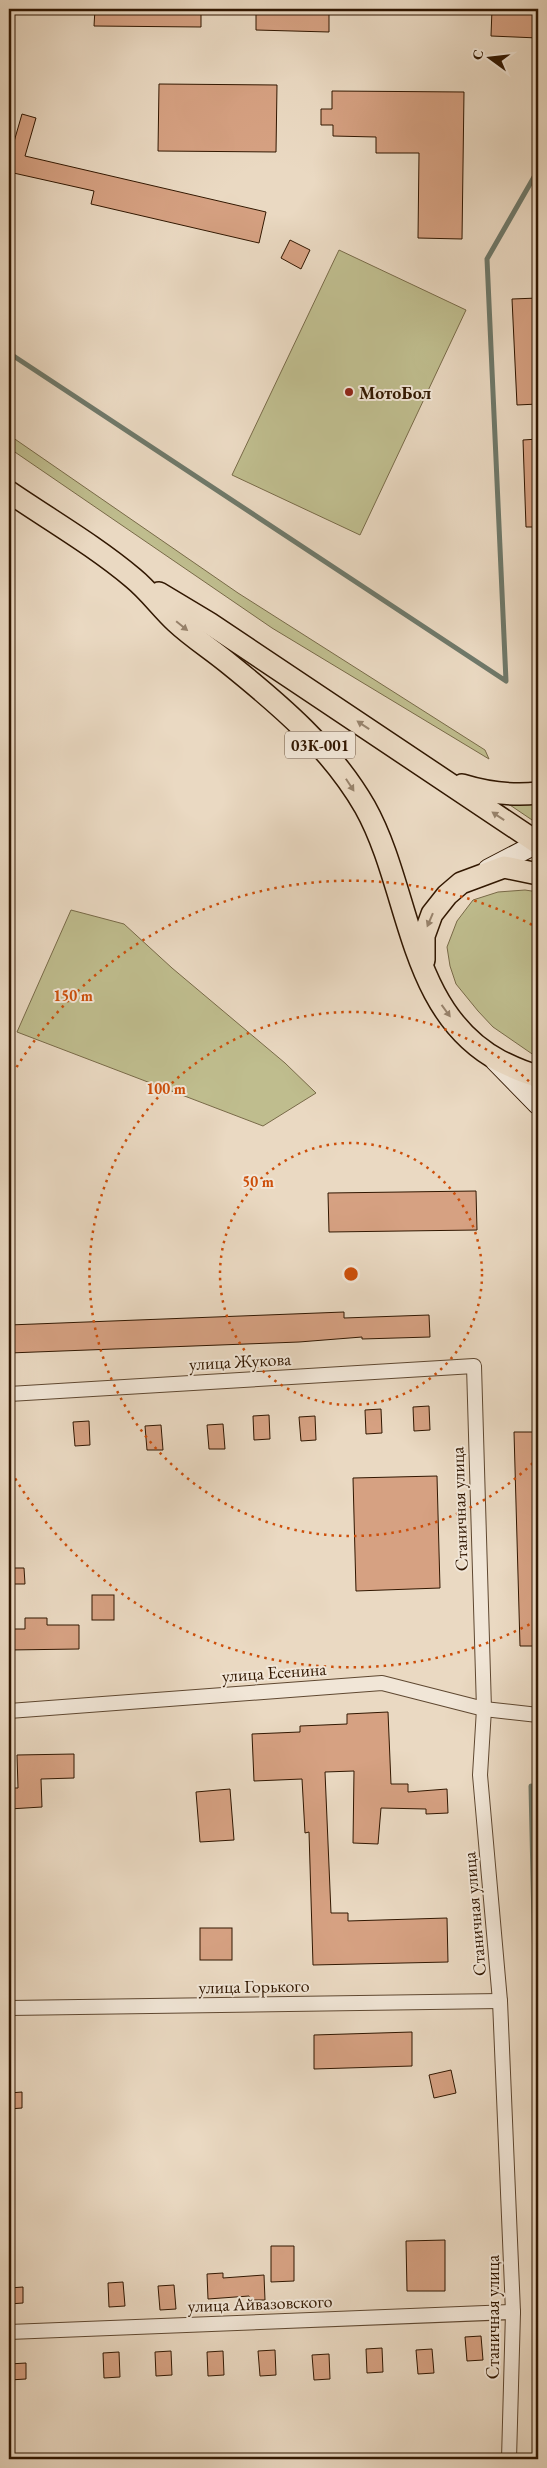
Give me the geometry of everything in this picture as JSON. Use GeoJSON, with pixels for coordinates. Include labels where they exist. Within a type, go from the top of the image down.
{"type":"FeatureCollection","features":[{"type":"Feature","properties":{"kind":"main road","name":"03К-001"},"geometry":{"type":"LineString","coordinates":[[9,492],[109,559],[135,579],[209,623],[538,843]]}},
{"type":"Feature","properties":{"kind":"main road","name":"03К-001"},"geometry":{"type":"LineString","coordinates":[[135,579],[176,622],[254,684],[330,754],[364,807],[384,848],[408,928],[423,968],[437,997],[468,1038],[489,1055],[514,1068],[538,1076]]}},
{"type":"Feature","properties":{"kind":"main road","name":"03К-001"},"geometry":{"type":"LineString","coordinates":[[445,780],[487,793],[519,795],[538,793]]}},
{"type":"Feature","properties":{"kind":"main road"},"geometry":{"type":"LineString","coordinates":[[461,883],[504,867],[538,874]]}},
{"type":"Feature","properties":{"kind":"main road","name":"03К-001"},"geometry":{"type":"LineString","coordinates":[[423,968],[424,936],[432,914],[461,883]]}},
{"type":"Feature","properties":{"kind":"street","name":"03К-001"},"geometry":{"type":"LineString","coordinates":[[461,883],[538,843]]}},
{"type":"Feature","properties":{"kind":"street","name":"03К-001"},"geometry":{"type":"LineString","coordinates":[[489,1055],[538,1105]]}},
{"type":"Feature","properties":{"kind":"street","name":"улица Жукова"},"geometry":{"type":"LineString","coordinates":[[9,1394],[474,1366]]}},
{"type":"Feature","properties":{"kind":"street","name":"Станичная улица"},"geometry":{"type":"LineString","coordinates":[[474,1366],[484,1709],[480,1775],[500,2000],[514,2312],[509,2459]]}},
{"type":"Feature","properties":{"kind":"street","name":"улица Есенина"},"geometry":{"type":"LineString","coordinates":[[9,1711],[382,1683],[484,1709],[538,1715]]}},
{"type":"Feature","properties":{"kind":"street","name":"улица Горького"},"geometry":{"type":"LineString","coordinates":[[9,2008],[500,2000]]}},
{"type":"Feature","properties":{"kind":"street","name":"улица Айвазовского"},"geometry":{"type":"LineString","coordinates":[[9,2332],[514,2312]]}},
{"type":"Feature","properties":{"kind":"shaded area","name":"МотоБол"},"geometry":{"type":"Polygon","coordinates":[[[339,250],[466,310],[360,535],[232,475],[339,250]]]}},
{"type":"Feature","properties":{"kind":"shaded area"},"geometry":{"type":"Polygon","coordinates":[[[9,435],[238,593],[485,750],[489,759],[272,628],[9,448],[9,435]]]}},
{"type":"Feature","properties":{"kind":"shaded area"},"geometry":{"type":"Polygon","coordinates":[[[538,799],[538,824],[504,801],[538,799]]]}},
{"type":"Feature","properties":{"kind":"shaded area"},"geometry":{"type":"Polygon","coordinates":[[[525,890],[538,892],[538,1058],[493,1027],[478,1011],[456,984],[450,966],[447,947],[457,921],[473,900],[498,892],[525,890]]]}},
{"type":"Feature","properties":{"kind":"shaded area"},"geometry":{"type":"Polygon","coordinates":[[[71,910],[124,924],[172,968],[285,1063],[316,1093],[263,1126],[17,1032],[71,910]]]}},
{"type":"Feature","properties":{"kind":"building"},"geometry":{"type":"Polygon","coordinates":[[[95,9],[201,9],[201,27],[94,26],[95,9]]]}},
{"type":"Feature","properties":{"kind":"building"},"geometry":{"type":"Polygon","coordinates":[[[256,9],[329,9],[329,32],[256,30],[256,9]]]}},
{"type":"Feature","properties":{"kind":"building"},"geometry":{"type":"Polygon","coordinates":[[[492,9],[538,9],[538,38],[491,36],[492,9]]]}},
{"type":"Feature","properties":{"kind":"building"},"geometry":{"type":"Polygon","coordinates":[[[159,84],[277,85],[276,152],[158,151],[159,84]]]}},
{"type":"Feature","properties":{"kind":"building"},"geometry":{"type":"Polygon","coordinates":[[[332,91],[464,92],[462,239],[418,238],[419,153],[376,153],[376,137],[333,136],[333,125],[321,125],[321,109],[332,109],[332,91]]]}},
{"type":"Feature","properties":{"kind":"building"},"geometry":{"type":"Polygon","coordinates":[[[22,114],[36,118],[25,156],[266,212],[259,243],[91,204],[94,191],[9,172],[9,159],[22,114]]]}},
{"type":"Feature","properties":{"kind":"building"},"geometry":{"type":"Polygon","coordinates":[[[290,240],[310,250],[301,269],[281,258],[290,240]]]}},
{"type":"Feature","properties":{"kind":"building"},"geometry":{"type":"Polygon","coordinates":[[[538,298],[538,404],[517,405],[512,299],[538,298]]]}},
{"type":"Feature","properties":{"kind":"building"},"geometry":{"type":"Polygon","coordinates":[[[538,439],[538,527],[526,527],[523,440],[538,439]]]}},
{"type":"Feature","properties":{"kind":"building"},"geometry":{"type":"Polygon","coordinates":[[[476,1191],[477,1230],[329,1232],[328,1193],[476,1191]]]}},
{"type":"Feature","properties":{"kind":"building"},"geometry":{"type":"Polygon","coordinates":[[[344,1312],[344,1318],[429,1315],[430,1337],[362,1339],[362,1337],[299,1342],[9,1353],[9,1325],[344,1312]]]}},
{"type":"Feature","properties":{"kind":"building"},"geometry":{"type":"Polygon","coordinates":[[[429,1406],[430,1430],[414,1431],[413,1407],[429,1406]]]}},
{"type":"Feature","properties":{"kind":"building"},"geometry":{"type":"Polygon","coordinates":[[[381,1409],[382,1433],[366,1434],[365,1410],[381,1409]]]}},
{"type":"Feature","properties":{"kind":"building"},"geometry":{"type":"Polygon","coordinates":[[[269,1415],[270,1439],[254,1440],[253,1416],[269,1415]]]}},
{"type":"Feature","properties":{"kind":"building"},"geometry":{"type":"Polygon","coordinates":[[[315,1416],[316,1440],[301,1441],[299,1417],[315,1416]]]}},
{"type":"Feature","properties":{"kind":"building"},"geometry":{"type":"Polygon","coordinates":[[[89,1421],[90,1445],[75,1446],[73,1422],[89,1421]]]}},
{"type":"Feature","properties":{"kind":"building"},"geometry":{"type":"Polygon","coordinates":[[[223,1424],[225,1449],[209,1449],[207,1425],[223,1424]]]}},
{"type":"Feature","properties":{"kind":"building"},"geometry":{"type":"Polygon","coordinates":[[[161,1425],[163,1450],[147,1450],[145,1426],[161,1425]]]}},
{"type":"Feature","properties":{"kind":"building"},"geometry":{"type":"Polygon","coordinates":[[[514,1432],[538,1432],[538,1646],[520,1646],[514,1432]]]}},
{"type":"Feature","properties":{"kind":"building"},"geometry":{"type":"Polygon","coordinates":[[[437,1476],[440,1588],[356,1591],[353,1478],[437,1476]]]}},
{"type":"Feature","properties":{"kind":"building"},"geometry":{"type":"Polygon","coordinates":[[[9,1568],[24,1568],[25,1584],[9,1584],[9,1568]]]}},
{"type":"Feature","properties":{"kind":"building"},"geometry":{"type":"Polygon","coordinates":[[[92,1595],[114,1595],[114,1620],[92,1620],[92,1595]]]}},
{"type":"Feature","properties":{"kind":"building"},"geometry":{"type":"Polygon","coordinates":[[[25,1618],[47,1618],[47,1625],[79,1625],[79,1649],[9,1650],[9,1629],[25,1629],[25,1618]]]}},
{"type":"Feature","properties":{"kind":"building"},"geometry":{"type":"Polygon","coordinates":[[[388,1712],[391,1784],[408,1784],[408,1792],[447,1789],[448,1813],[426,1814],[426,1809],[381,1808],[378,1844],[353,1843],[354,1771],[325,1772],[331,1913],[348,1913],[348,1921],[447,1918],[448,1962],[313,1965],[309,1832],[305,1833],[302,1779],[254,1781],[252,1734],[300,1732],[300,1726],[347,1724],[347,1714],[388,1712]]]}},
{"type":"Feature","properties":{"kind":"building"},"geometry":{"type":"Polygon","coordinates":[[[74,1754],[74,1778],[41,1779],[42,1807],[9,1809],[9,1788],[18,1788],[17,1755],[74,1754]]]}},
{"type":"Feature","properties":{"kind":"building"},"geometry":{"type":"Polygon","coordinates":[[[230,1789],[234,1840],[200,1842],[196,1792],[230,1789]]]}},
{"type":"Feature","properties":{"kind":"building"},"geometry":{"type":"Polygon","coordinates":[[[200,1928],[232,1928],[232,1960],[200,1960],[200,1928]]]}},
{"type":"Feature","properties":{"kind":"building"},"geometry":{"type":"Polygon","coordinates":[[[412,2032],[412,2066],[314,2069],[314,2035],[412,2032]]]}},
{"type":"Feature","properties":{"kind":"building"},"geometry":{"type":"Polygon","coordinates":[[[451,2070],[456,2093],[434,2098],[429,2075],[451,2070]]]}},
{"type":"Feature","properties":{"kind":"building"},"geometry":{"type":"Polygon","coordinates":[[[22,2092],[22,2108],[9,2109],[9,2093],[22,2092]]]}},
{"type":"Feature","properties":{"kind":"building"},"geometry":{"type":"Polygon","coordinates":[[[445,2240],[445,2291],[407,2291],[406,2241],[445,2240]]]}},
{"type":"Feature","properties":{"kind":"building"},"geometry":{"type":"Polygon","coordinates":[[[271,2246],[294,2246],[294,2281],[271,2282],[271,2246]]]}},
{"type":"Feature","properties":{"kind":"building"},"geometry":{"type":"Polygon","coordinates":[[[223,2273],[223,2278],[264,2275],[265,2300],[249,2300],[249,2296],[208,2299],[207,2274],[223,2273]]]}},
{"type":"Feature","properties":{"kind":"building"},"geometry":{"type":"Polygon","coordinates":[[[123,2282],[125,2306],[109,2307],[108,2283],[123,2282]]]}},
{"type":"Feature","properties":{"kind":"building"},"geometry":{"type":"Polygon","coordinates":[[[174,2285],[176,2309],[160,2310],[158,2286],[174,2285]]]}},
{"type":"Feature","properties":{"kind":"building"},"geometry":{"type":"Polygon","coordinates":[[[23,2287],[23,2303],[9,2304],[9,2288],[23,2287]]]}},
{"type":"Feature","properties":{"kind":"building"},"geometry":{"type":"Polygon","coordinates":[[[481,2336],[483,2360],[467,2361],[465,2337],[481,2336]]]}},
{"type":"Feature","properties":{"kind":"building"},"geometry":{"type":"Polygon","coordinates":[[[382,2348],[383,2372],[367,2373],[366,2349],[382,2348]]]}},
{"type":"Feature","properties":{"kind":"building"},"geometry":{"type":"Polygon","coordinates":[[[432,2349],[434,2373],[418,2374],[416,2350],[432,2349]]]}},
{"type":"Feature","properties":{"kind":"building"},"geometry":{"type":"Polygon","coordinates":[[[275,2350],[276,2375],[260,2376],[258,2351],[275,2350]]]}},
{"type":"Feature","properties":{"kind":"building"},"geometry":{"type":"Polygon","coordinates":[[[171,2351],[172,2375],[156,2376],[155,2352],[171,2351]]]}},
{"type":"Feature","properties":{"kind":"building"},"geometry":{"type":"Polygon","coordinates":[[[223,2351],[224,2375],[208,2376],[207,2352],[223,2351]]]}},
{"type":"Feature","properties":{"kind":"building"},"geometry":{"type":"Polygon","coordinates":[[[119,2352],[120,2377],[104,2378],[103,2353],[119,2352]]]}},
{"type":"Feature","properties":{"kind":"building"},"geometry":{"type":"Polygon","coordinates":[[[329,2354],[330,2379],[314,2380],[312,2355],[329,2354]]]}},
{"type":"Feature","properties":{"kind":"building"},"geometry":{"type":"Polygon","coordinates":[[[26,2363],[26,2379],[9,2380],[9,2364],[26,2363]]]}},
{"type":"Feature","properties":{"kind":"waterway"},"geometry":{"type":"LineString","coordinates":[[9,353],[506,681],[487,259],[538,170]]}},
{"type":"Feature","properties":{"kind":"waterway"},"geometry":{"type":"LineString","coordinates":[[531,1786],[538,2106]]}},
{"type":"Feature","properties":{"kind":"place","name":"МотоБол"},"geometry":{"type":"Point","coordinates":[349,392]}}]}
